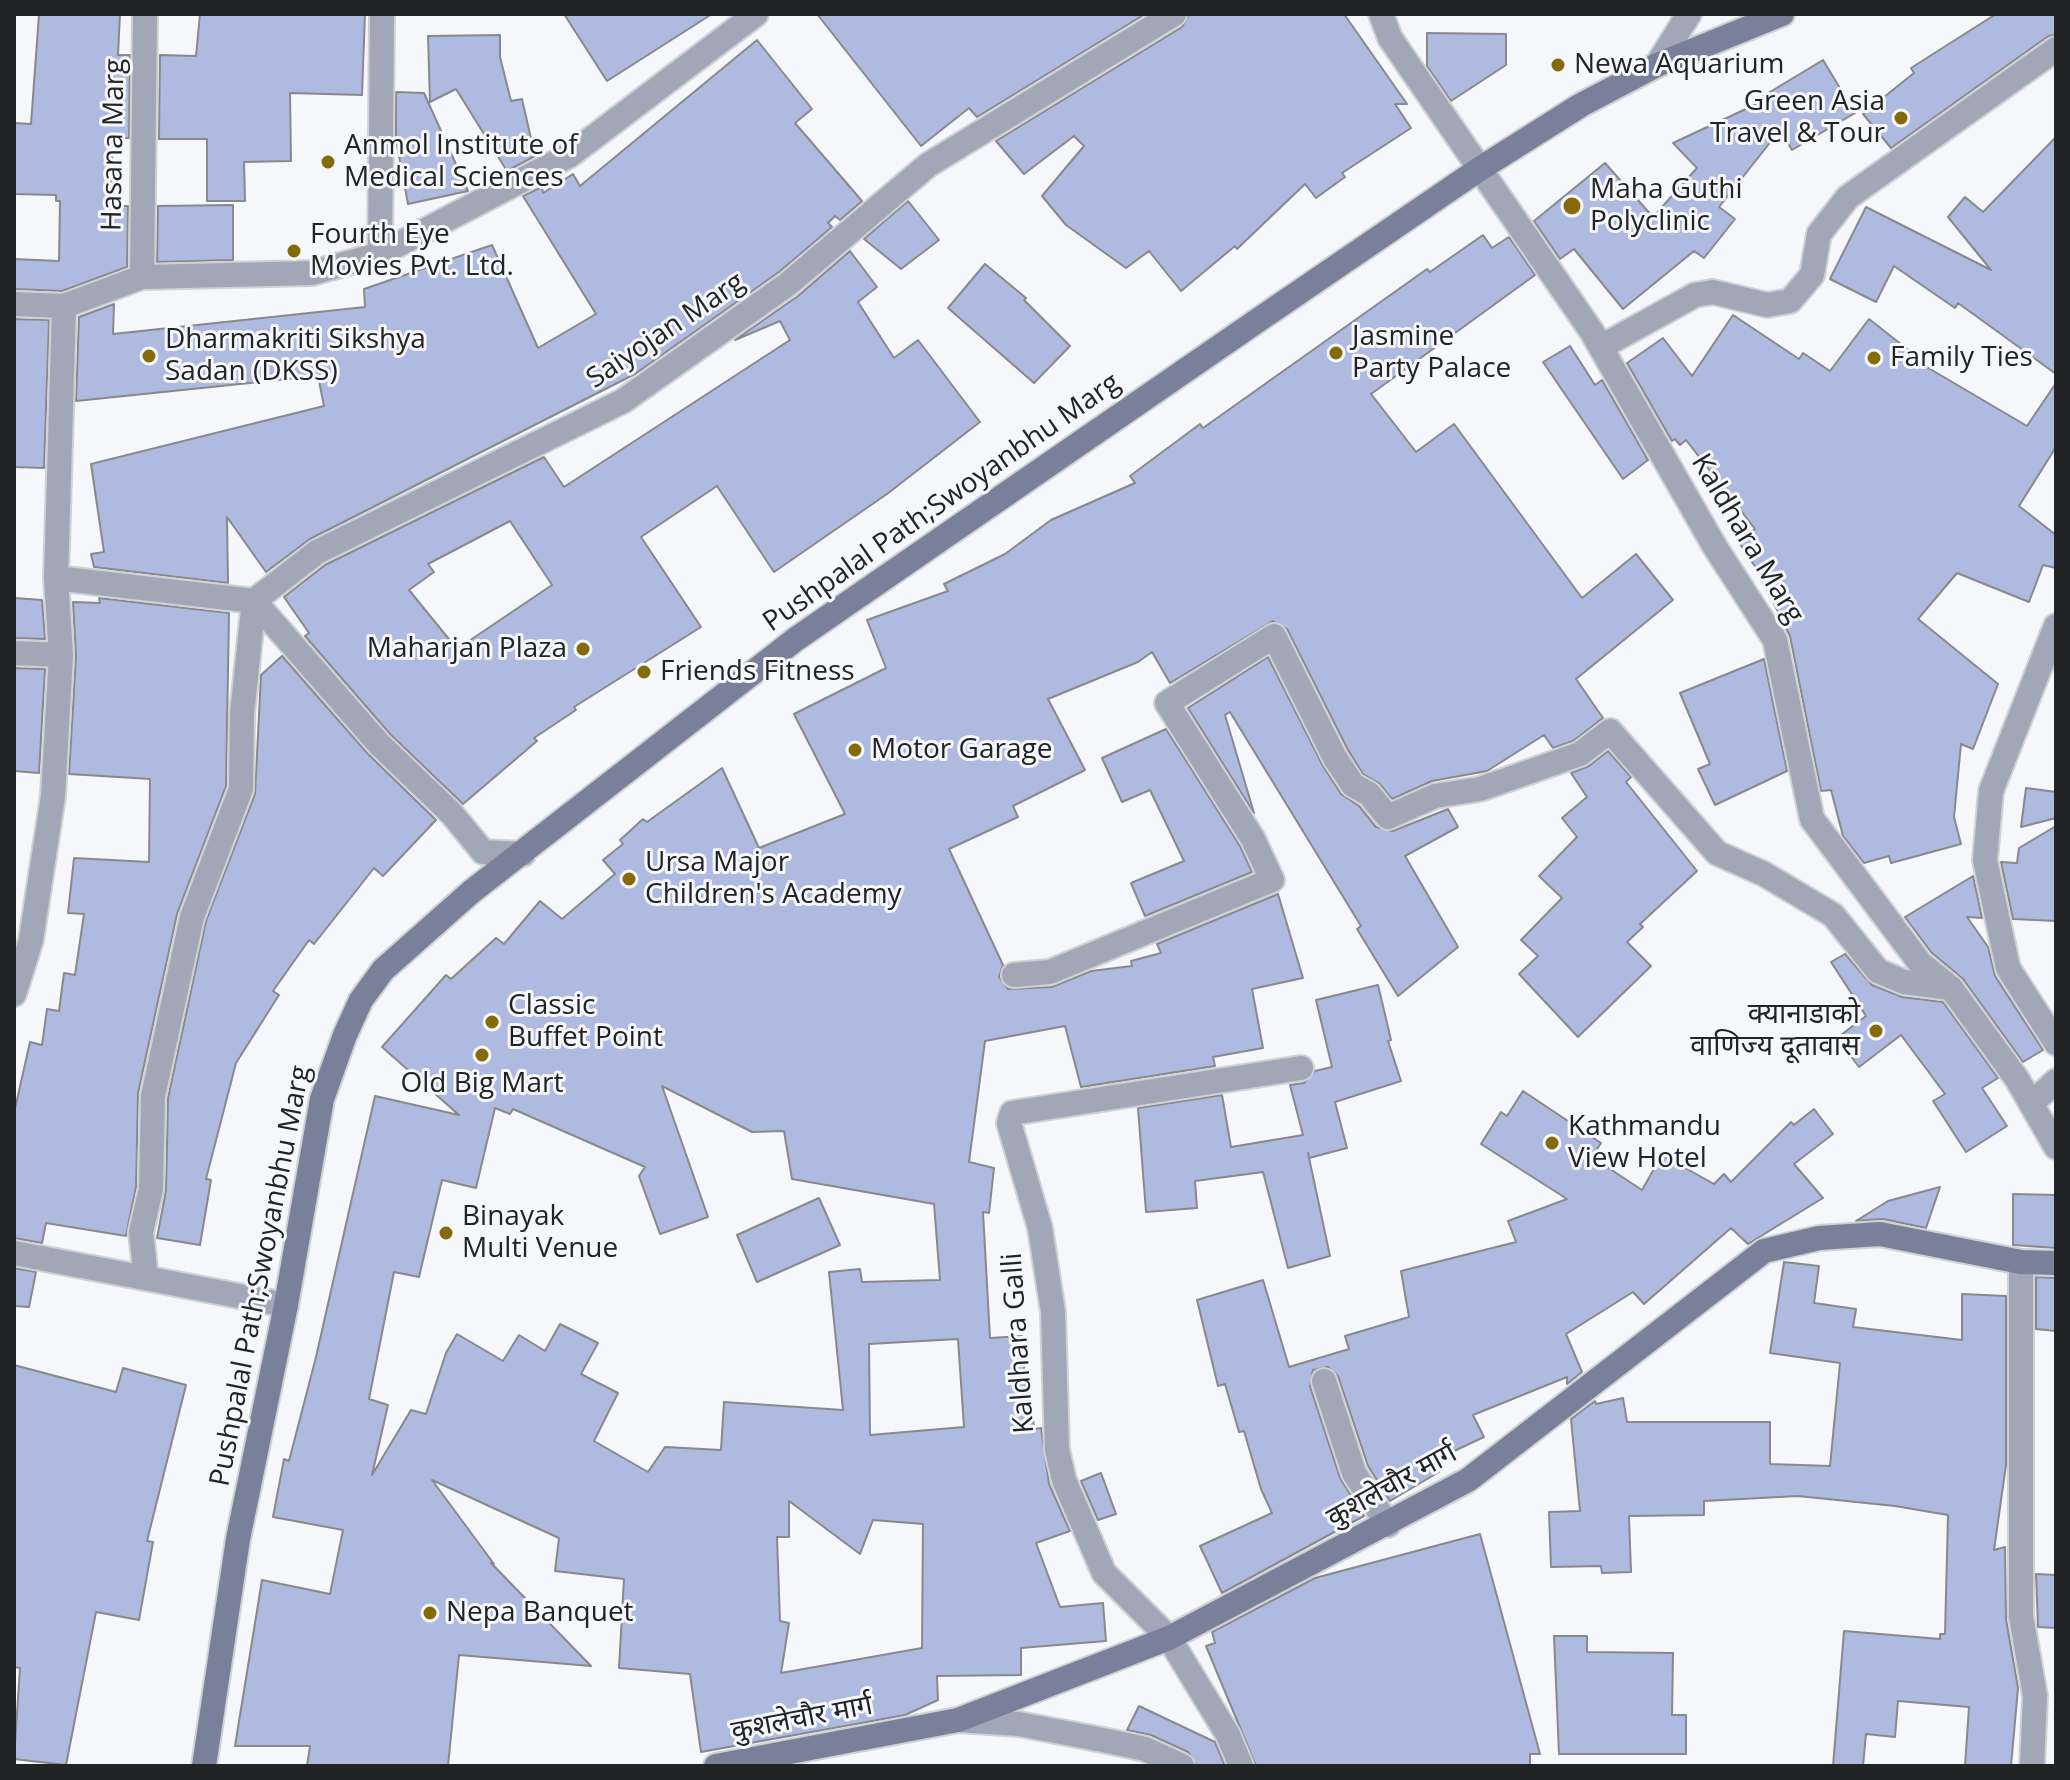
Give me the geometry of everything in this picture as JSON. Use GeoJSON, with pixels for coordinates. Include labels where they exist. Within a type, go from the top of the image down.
{"type":"FeatureCollection","features":[{"type":"Feature","properties":{"kind":"main road","name":"Pushpalal Path;Swoyanbhu Marg"},"geometry":{"type":"LineString","coordinates":[[204,1766],[238,1539],[286,1305],[322,1099],[335,1059],[361,1000],[383,970],[523,854],[796,639],[1478,170],[1581,105],[1657,65],[1782,14]]}},
{"type":"Feature","properties":{"kind":"main road","name":"कुशलेचौर मार्ग"},"geometry":{"type":"LineString","coordinates":[[716,1766],[958,1720],[1169,1638],[1388,1525],[1468,1480],[1764,1251],[1819,1238],[1880,1234],[2021,1262],[2056,1263]]}},
{"type":"Feature","properties":{"kind":"street","name":"Hasana Marg"},"geometry":{"type":"LineString","coordinates":[[142,277],[145,14]]}},
{"type":"Feature","properties":{"kind":"street"},"geometry":{"type":"LineString","coordinates":[[380,254],[382,14]]}},
{"type":"Feature","properties":{"kind":"street"},"geometry":{"type":"LineString","coordinates":[[14,304],[64,306],[142,277],[312,273],[380,254],[570,155],[756,14]]}},
{"type":"Feature","properties":{"kind":"street","name":"Saiyojan Marg"},"geometry":{"type":"LineString","coordinates":[[254,601],[317,552],[623,401],[788,284],[928,165],[1174,14]]}},
{"type":"Feature","properties":{"kind":"street","name":"Kaldhara Marg"},"geometry":{"type":"LineString","coordinates":[[1381,14],[1390,38],[1601,347],[1715,547],[1775,640],[1812,819],[1920,963],[1951,988],[2032,1103],[2056,1147]]}},
{"type":"Feature","properties":{"kind":"street"},"geometry":{"type":"LineString","coordinates":[[1657,65],[1689,14]]}},
{"type":"Feature","properties":{"kind":"street"},"geometry":{"type":"LineString","coordinates":[[1601,347],[1695,295],[1723,293],[1767,305],[1790,301],[1812,275],[1819,234],[1848,197],[2056,49]]}},
{"type":"Feature","properties":{"kind":"street"},"geometry":{"type":"LineString","coordinates":[[14,994],[31,940],[53,796],[61,655],[56,578],[64,306]]}},
{"type":"Feature","properties":{"kind":"street"},"geometry":{"type":"LineString","coordinates":[[56,578],[254,601],[379,744],[452,814],[483,852],[523,854]]}},
{"type":"Feature","properties":{"kind":"street"},"geometry":{"type":"LineString","coordinates":[[146,1278],[141,1232],[151,1189],[153,1096],[192,917],[241,789],[242,714],[254,601]]}},
{"type":"Feature","properties":{"kind":"street"},"geometry":{"type":"LineString","coordinates":[[2056,626],[1991,791],[1985,860],[2008,968],[2056,1043]]}},
{"type":"Feature","properties":{"kind":"street"},"geometry":{"type":"LineString","coordinates":[[1014,975],[1050,972],[1272,880],[1253,839],[1167,703],[1274,636],[1335,758],[1353,785],[1369,794],[1388,817],[1435,796],[1480,789],[1580,754],[1610,731],[1717,853],[1764,874],[1833,915],[1878,971],[1904,982],[1951,988]]}},
{"type":"Feature","properties":{"kind":"street"},"geometry":{"type":"LineString","coordinates":[[14,653],[61,655]]}},
{"type":"Feature","properties":{"kind":"street","name":"Kaldhara Galli"},"geometry":{"type":"LineString","coordinates":[[1169,1638],[1104,1573],[1064,1480],[1057,1450],[1053,1312],[1040,1228],[1009,1123],[1012,1113],[1301,1068]]}},
{"type":"Feature","properties":{"kind":"street"},"geometry":{"type":"LineString","coordinates":[[2032,1103],[2056,1081]]}},
{"type":"Feature","properties":{"kind":"street"},"geometry":{"type":"LineString","coordinates":[[14,1253],[286,1305]]}},
{"type":"Feature","properties":{"kind":"street"},"geometry":{"type":"LineString","coordinates":[[2021,1262],[2021,1616],[2035,1696],[2032,1766]]}},
{"type":"Feature","properties":{"kind":"street"},"geometry":{"type":"LineString","coordinates":[[1324,1381],[1354,1473],[1388,1525]]}},
{"type":"Feature","properties":{"kind":"street"},"geometry":{"type":"LineString","coordinates":[[1169,1638],[1228,1735],[1241,1766]]}},
{"type":"Feature","properties":{"kind":"street"},"geometry":{"type":"LineString","coordinates":[[958,1720],[1019,1724],[1108,1741],[1145,1749],[1182,1766]]}},
{"type":"Feature","properties":{"kind":"building"},"geometry":{"type":"Polygon","coordinates":[[[39,14],[120,14],[118,55],[130,55],[129,138],[113,138],[110,206],[128,206],[127,267],[62,291],[14,289],[14,259],[59,261],[60,201],[56,201],[56,195],[14,194],[14,123],[31,124],[39,14]]]}},
{"type":"Feature","properties":{"kind":"building"},"geometry":{"type":"Polygon","coordinates":[[[200,14],[365,14],[362,95],[290,93],[291,161],[244,162],[245,201],[207,201],[207,139],[159,139],[160,55],[196,56],[200,14]]]}},
{"type":"Feature","properties":{"kind":"building"},"geometry":{"type":"Polygon","coordinates":[[[564,14],[712,14],[607,81],[564,14]]]}},
{"type":"Feature","properties":{"kind":"building"},"geometry":{"type":"Polygon","coordinates":[[[817,14],[1145,14],[977,117],[969,108],[921,146],[817,14]]]}},
{"type":"Feature","properties":{"kind":"building"},"geometry":{"type":"Polygon","coordinates":[[[1189,14],[1344,14],[1407,104],[1395,104],[1411,128],[1342,173],[1345,177],[1316,198],[1305,184],[1237,249],[1235,246],[1181,291],[1149,251],[1126,268],[1066,225],[1042,196],[1084,146],[1074,136],[1024,174],[996,141],[1182,27],[1189,14]]]}},
{"type":"Feature","properties":{"kind":"building"},"geometry":{"type":"Polygon","coordinates":[[[1996,14],[2056,14],[2056,34],[2047,37],[1891,148],[1863,114],[1914,73],[1911,68],[1996,14]]]}},
{"type":"Feature","properties":{"kind":"building"},"geometry":{"type":"Polygon","coordinates":[[[1427,33],[1506,34],[1506,65],[1451,101],[1427,66],[1427,33]]]}},
{"type":"Feature","properties":{"kind":"building"},"geometry":{"type":"Polygon","coordinates":[[[500,35],[500,57],[511,101],[522,99],[535,156],[507,171],[456,89],[430,102],[428,36],[500,35]]]}},
{"type":"Feature","properties":{"kind":"building"},"geometry":{"type":"Polygon","coordinates":[[[757,40],[812,109],[795,123],[862,201],[840,220],[835,216],[828,223],[832,227],[779,272],[635,374],[310,539],[266,572],[227,517],[228,583],[94,567],[91,554],[104,552],[91,464],[324,406],[318,376],[76,401],[79,317],[114,304],[113,334],[365,307],[364,289],[492,245],[538,348],[596,314],[523,196],[542,187],[543,193],[573,174],[580,186],[757,40]]]}},
{"type":"Feature","properties":{"kind":"building"},"geometry":{"type":"Polygon","coordinates":[[[1823,60],[1855,113],[1792,150],[1780,130],[1719,207],[1735,219],[1704,258],[1694,251],[1623,309],[1574,249],[1560,259],[1534,221],[1605,163],[1653,217],[1697,168],[1673,143],[1763,101],[1760,98],[1823,60]]]}},
{"type":"Feature","properties":{"kind":"building"},"geometry":{"type":"Polygon","coordinates":[[[396,92],[424,93],[468,191],[408,204],[396,140],[396,92]]]}},
{"type":"Feature","properties":{"kind":"building"},"geometry":{"type":"Polygon","coordinates":[[[2056,137],[2056,374],[1958,303],[1955,308],[1894,266],[1876,302],[1830,279],[1866,207],[1991,270],[1948,217],[1965,197],[1983,212],[2056,137]]]}},
{"type":"Feature","properties":{"kind":"building"},"geometry":{"type":"Polygon","coordinates":[[[908,201],[939,240],[901,269],[864,239],[908,201]]]}},
{"type":"Feature","properties":{"kind":"building"},"geometry":{"type":"Polygon","coordinates":[[[233,205],[233,260],[157,262],[158,206],[233,205]]]}},
{"type":"Feature","properties":{"kind":"building"},"geometry":{"type":"Polygon","coordinates":[[[1483,235],[1492,248],[1509,237],[1535,275],[1371,394],[1416,452],[1454,424],[1582,598],[1636,554],[1673,600],[1576,679],[1603,718],[1573,741],[1553,748],[1544,735],[1487,771],[1432,781],[1392,799],[1380,784],[1363,774],[1287,629],[1273,621],[1170,683],[1152,652],[1138,662],[1048,699],[1085,770],[1013,806],[1018,817],[949,849],[1003,965],[999,977],[1008,989],[1052,987],[1091,971],[1132,966],[1131,961],[1161,953],[1157,944],[1278,894],[1303,978],[1252,989],[1263,1048],[1213,1057],[1215,1066],[1081,1087],[1065,1026],[985,1041],[969,1162],[994,1168],[989,1213],[983,1212],[990,1338],[1022,1336],[1026,1394],[1031,1394],[1034,1429],[1041,1428],[1049,1484],[1070,1531],[1036,1543],[1060,1607],[1103,1603],[1106,1641],[1021,1648],[1021,1675],[937,1676],[938,1700],[905,1715],[701,1752],[690,1674],[619,1668],[624,1579],[555,1571],[559,1538],[432,1480],[494,1564],[491,1563],[591,1666],[459,1655],[448,1766],[307,1766],[310,1746],[235,1746],[262,1580],[330,1594],[343,1530],[273,1517],[284,1459],[289,1461],[316,1357],[375,1096],[459,1115],[382,1047],[446,975],[451,979],[496,938],[504,944],[540,901],[562,919],[615,874],[603,860],[623,844],[620,840],[643,819],[647,822],[722,768],[759,848],[845,814],[794,714],[886,668],[867,620],[948,591],[944,584],[1005,554],[1051,520],[1135,483],[1130,476],[1200,424],[1203,428],[1427,269],[1430,272],[1483,235]],[[662,1086],[708,1217],[660,1234],[639,1176],[645,1167],[513,1109],[510,1114],[495,1108],[476,1188],[442,1180],[419,1277],[394,1272],[369,1399],[388,1405],[372,1475],[411,1410],[426,1414],[446,1353],[457,1334],[503,1361],[519,1335],[545,1351],[560,1324],[598,1343],[581,1374],[618,1393],[594,1441],[648,1472],[665,1447],[721,1450],[724,1402],[843,1410],[829,1272],[860,1269],[862,1282],[940,1280],[934,1204],[792,1179],[784,1131],[752,1132],[662,1086]],[[958,1339],[869,1344],[870,1435],[964,1427],[958,1339]],[[789,1501],[789,1537],[777,1537],[780,1621],[789,1623],[781,1673],[922,1648],[923,1524],[873,1520],[860,1554],[789,1501]]]}},
{"type":"Feature","properties":{"kind":"building"},"geometry":{"type":"Polygon","coordinates":[[[850,251],[877,287],[858,302],[894,358],[918,340],[980,422],[887,494],[774,572],[717,486],[641,537],[701,627],[574,707],[576,710],[534,738],[537,741],[463,804],[390,734],[305,636],[309,633],[284,597],[325,565],[544,457],[564,487],[790,340],[780,321],[735,340],[798,296],[850,251]],[[510,521],[428,564],[434,572],[409,590],[457,649],[552,585],[510,521]]]}},
{"type":"Feature","properties":{"kind":"building"},"geometry":{"type":"Polygon","coordinates":[[[985,264],[1026,298],[1024,300],[1070,346],[1034,383],[948,308],[985,264]]]}},
{"type":"Feature","properties":{"kind":"building"},"geometry":{"type":"Polygon","coordinates":[[[1733,315],[1799,359],[1803,353],[1830,371],[1869,319],[1911,352],[1908,356],[2027,426],[2056,383],[2056,447],[2019,506],[2056,535],[2056,568],[2043,565],[2029,602],[1957,573],[1918,619],[1998,684],[1973,749],[1961,744],[1954,817],[1961,844],[1891,863],[1889,856],[1864,863],[1843,836],[1831,790],[1821,791],[1790,636],[1758,571],[1738,541],[1755,529],[1686,440],[1680,445],[1675,439],[1672,441],[1627,363],[1663,338],[1692,376],[1733,315]]]}},
{"type":"Feature","properties":{"kind":"building"},"geometry":{"type":"Polygon","coordinates":[[[14,319],[49,320],[44,468],[14,467],[14,319]]]}},
{"type":"Feature","properties":{"kind":"building"},"geometry":{"type":"Polygon","coordinates":[[[1570,346],[1595,385],[1602,380],[1648,460],[1623,479],[1543,362],[1570,346]]]}},
{"type":"Feature","properties":{"kind":"building"},"geometry":{"type":"Polygon","coordinates":[[[14,598],[42,600],[45,639],[14,638],[14,598]]]}},
{"type":"Feature","properties":{"kind":"building"},"geometry":{"type":"Polygon","coordinates":[[[99,598],[229,613],[226,786],[177,914],[138,1093],[136,1187],[126,1236],[46,1223],[42,1243],[14,1238],[14,1113],[30,1042],[42,1045],[47,1009],[59,1011],[64,973],[75,975],[84,914],[68,913],[74,858],[149,862],[150,779],[69,774],[76,656],[73,602],[100,603],[99,598]]]}},
{"type":"Feature","properties":{"kind":"building"},"geometry":{"type":"Polygon","coordinates":[[[282,656],[368,754],[436,820],[383,876],[374,868],[314,944],[309,940],[273,991],[279,995],[236,1063],[206,1179],[211,1180],[200,1245],[157,1238],[166,1190],[168,1098],[206,921],[255,794],[261,675],[282,656]]]}},
{"type":"Feature","properties":{"kind":"building"},"geometry":{"type":"Polygon","coordinates":[[[1268,657],[1323,766],[1341,794],[1359,806],[1376,827],[1393,831],[1448,809],[1458,827],[1405,856],[1458,947],[1398,996],[1357,929],[1361,926],[1230,712],[1225,715],[1254,813],[1188,708],[1268,657]]]}},
{"type":"Feature","properties":{"kind":"building"},"geometry":{"type":"Polygon","coordinates":[[[1764,659],[1787,771],[1715,805],[1698,769],[1710,764],[1680,693],[1764,659]]]}},
{"type":"Feature","properties":{"kind":"building"},"geometry":{"type":"Polygon","coordinates":[[[14,668],[45,669],[39,773],[14,771],[14,668]]]}},
{"type":"Feature","properties":{"kind":"building"},"geometry":{"type":"Polygon","coordinates":[[[1166,729],[1240,846],[1252,872],[1145,916],[1131,883],[1184,861],[1150,790],[1122,802],[1102,758],[1166,729]]]}},
{"type":"Feature","properties":{"kind":"building"},"geometry":{"type":"Polygon","coordinates":[[[1608,751],[1631,777],[1626,782],[1697,871],[1640,924],[1643,927],[1627,942],[1651,966],[1578,1037],[1519,974],[1538,956],[1521,940],[1562,898],[1539,876],[1577,837],[1562,818],[1587,797],[1571,773],[1589,766],[1608,751]]]}},
{"type":"Feature","properties":{"kind":"building"},"geometry":{"type":"Polygon","coordinates":[[[2026,788],[2056,792],[2056,818],[2021,827],[2026,788]]]}},
{"type":"Feature","properties":{"kind":"building"},"geometry":{"type":"Polygon","coordinates":[[[2056,826],[2056,921],[2013,919],[2001,862],[2017,863],[2019,848],[2056,826]]]}},
{"type":"Feature","properties":{"kind":"building"},"geometry":{"type":"Polygon","coordinates":[[[1973,876],[1982,918],[1967,917],[1988,947],[1995,976],[2043,1050],[2023,1062],[1963,979],[1931,952],[1905,917],[1973,876]]]}},
{"type":"Feature","properties":{"kind":"building"},"geometry":{"type":"Polygon","coordinates":[[[1845,954],[1872,985],[1902,997],[1943,1002],[1998,1078],[1982,1088],[2007,1126],[1966,1152],[1933,1101],[1945,1094],[1901,1035],[1859,1067],[1837,1038],[1866,1016],[1831,962],[1845,954]]]}},
{"type":"Feature","properties":{"kind":"building"},"geometry":{"type":"Polygon","coordinates":[[[1378,985],[1391,1040],[1388,1041],[1401,1081],[1335,1102],[1347,1148],[1309,1158],[1330,1256],[1288,1268],[1263,1172],[1195,1181],[1197,1208],[1146,1212],[1138,1108],[1222,1095],[1231,1147],[1303,1135],[1290,1085],[1304,1083],[1315,1071],[1332,1067],[1316,1000],[1378,985]]]}},
{"type":"Feature","properties":{"kind":"building"},"geometry":{"type":"Polygon","coordinates":[[[1523,1091],[1601,1143],[1592,1157],[1642,1190],[1662,1155],[1714,1184],[1724,1174],[1731,1182],[1791,1122],[1794,1125],[1814,1109],[1833,1134],[1794,1164],[1823,1198],[1748,1244],[1731,1228],[1644,1304],[1633,1292],[1566,1334],[1582,1372],[1567,1384],[1567,1377],[1473,1415],[1484,1437],[1437,1459],[1439,1472],[1390,1501],[1368,1466],[1338,1376],[1328,1367],[1313,1370],[1310,1386],[1340,1478],[1364,1516],[1222,1593],[1200,1546],[1272,1513],[1261,1489],[1244,1431],[1239,1432],[1225,1384],[1218,1386],[1197,1300],[1263,1280],[1289,1367],[1349,1349],[1345,1336],[1409,1317],[1401,1271],[1516,1242],[1508,1221],[1567,1199],[1481,1144],[1501,1112],[1507,1116],[1523,1091]]]}},
{"type":"Feature","properties":{"kind":"building"},"geometry":{"type":"Polygon","coordinates":[[[1940,1187],[1926,1228],[1883,1219],[1856,1221],[1888,1201],[1940,1187]]]}},
{"type":"Feature","properties":{"kind":"building"},"geometry":{"type":"Polygon","coordinates":[[[2013,1194],[2056,1195],[2056,1248],[2013,1245],[2013,1194]]]}},
{"type":"Feature","properties":{"kind":"building"},"geometry":{"type":"Polygon","coordinates":[[[819,1198],[840,1245],[757,1282],[737,1235],[819,1198]]]}},
{"type":"Feature","properties":{"kind":"building"},"geometry":{"type":"Polygon","coordinates":[[[1784,1262],[1819,1266],[1814,1303],[1856,1309],[1853,1327],[1962,1340],[1962,1294],[2006,1296],[2006,1465],[1994,1550],[2005,1547],[2006,1619],[2018,1688],[2011,1766],[1965,1766],[1969,1707],[1898,1701],[1895,1737],[1866,1734],[1863,1766],[1833,1766],[1844,1631],[1940,1639],[1940,1634],[1945,1634],[1948,1515],[1798,1496],[1704,1501],[1704,1515],[1629,1516],[1631,1572],[1602,1573],[1601,1566],[1551,1567],[1549,1512],[1580,1511],[1571,1419],[1595,1401],[1596,1404],[1623,1398],[1627,1422],[1770,1422],[1770,1464],[1830,1466],[1840,1363],[1770,1353],[1784,1262]]]}},
{"type":"Feature","properties":{"kind":"building"},"geometry":{"type":"Polygon","coordinates":[[[14,1268],[36,1272],[29,1307],[14,1306],[14,1268]]]}},
{"type":"Feature","properties":{"kind":"building"},"geometry":{"type":"Polygon","coordinates":[[[2036,1277],[2056,1278],[2056,1331],[2036,1329],[2036,1277]]]}},
{"type":"Feature","properties":{"kind":"building"},"geometry":{"type":"Polygon","coordinates":[[[14,1365],[116,1392],[123,1368],[186,1385],[147,1541],[153,1542],[139,1620],[96,1612],[66,1765],[14,1759],[20,1668],[14,1667],[14,1365]]]}},
{"type":"Feature","properties":{"kind":"building"},"geometry":{"type":"Polygon","coordinates":[[[1101,1473],[1116,1514],[1098,1520],[1081,1481],[1101,1473]]]}},
{"type":"Feature","properties":{"kind":"building"},"geometry":{"type":"Polygon","coordinates":[[[1480,1534],[1540,1754],[1530,1754],[1530,1766],[1256,1766],[1206,1646],[1215,1643],[1212,1632],[1315,1578],[1480,1534]]]}},
{"type":"Feature","properties":{"kind":"building"},"geometry":{"type":"Polygon","coordinates":[[[2036,1574],[2056,1575],[2056,1628],[2038,1627],[2036,1574]]]}},
{"type":"Feature","properties":{"kind":"building"},"geometry":{"type":"Polygon","coordinates":[[[1554,1636],[1587,1636],[1587,1652],[1673,1653],[1672,1715],[1686,1715],[1686,1754],[1559,1754],[1554,1636]]]}},
{"type":"Feature","properties":{"kind":"building"},"geometry":{"type":"Polygon","coordinates":[[[1139,1706],[1215,1742],[1225,1766],[1197,1766],[1188,1752],[1151,1735],[1127,1730],[1139,1706]]]}},
{"type":"Feature","properties":{"kind":"place","name":"Newa Aquarium"},"geometry":{"type":"Point","coordinates":[1558,65]}},
{"type":"Feature","properties":{"kind":"place","name":"Green Asia Travel & Tour"},"geometry":{"type":"Point","coordinates":[1901,118]}},
{"type":"Feature","properties":{"kind":"place","name":"Anmol Institute of Medical Sciences"},"geometry":{"type":"Point","coordinates":[328,162]}},
{"type":"Feature","properties":{"kind":"place","name":"Maha Guthi Polyclinic"},"geometry":{"type":"Point","coordinates":[1572,206]}},
{"type":"Feature","properties":{"kind":"place","name":"Fourth Eye Movies Pvt. Ltd."},"geometry":{"type":"Point","coordinates":[294,251]}},
{"type":"Feature","properties":{"kind":"place","name":"Jasmine Party Palace"},"geometry":{"type":"Point","coordinates":[1336,353]}},
{"type":"Feature","properties":{"kind":"place","name":"Dharmakriti Sikshya Sadan (DKSS)"},"geometry":{"type":"Point","coordinates":[149,356]}},
{"type":"Feature","properties":{"kind":"place","name":"Family Ties"},"geometry":{"type":"Point","coordinates":[1874,358]}},
{"type":"Feature","properties":{"kind":"place","name":"Maharjan Plaza"},"geometry":{"type":"Point","coordinates":[583,649]}},
{"type":"Feature","properties":{"kind":"place","name":"Friends Fitness"},"geometry":{"type":"Point","coordinates":[644,672]}},
{"type":"Feature","properties":{"kind":"place","name":"Motor Garage"},"geometry":{"type":"Point","coordinates":[855,750]}},
{"type":"Feature","properties":{"kind":"place","name":"Ursa Major Children's Academy"},"geometry":{"type":"Point","coordinates":[629,879]}},
{"type":"Feature","properties":{"kind":"place","name":"Classic Buffet Point"},"geometry":{"type":"Point","coordinates":[492,1022]}},
{"type":"Feature","properties":{"kind":"place","name":"क्यानाडाको वाणिज्य दूतावास"},"geometry":{"type":"Point","coordinates":[1876,1031]}},
{"type":"Feature","properties":{"kind":"place","name":"Old Big Mart"},"geometry":{"type":"Point","coordinates":[482,1055]}},
{"type":"Feature","properties":{"kind":"place","name":"Kathmandu View Hotel"},"geometry":{"type":"Point","coordinates":[1552,1143]}},
{"type":"Feature","properties":{"kind":"place","name":"Binayak Multi Venue"},"geometry":{"type":"Point","coordinates":[446,1233]}},
{"type":"Feature","properties":{"kind":"place","name":"Nepa Banquet"},"geometry":{"type":"Point","coordinates":[430,1613]}}]}
